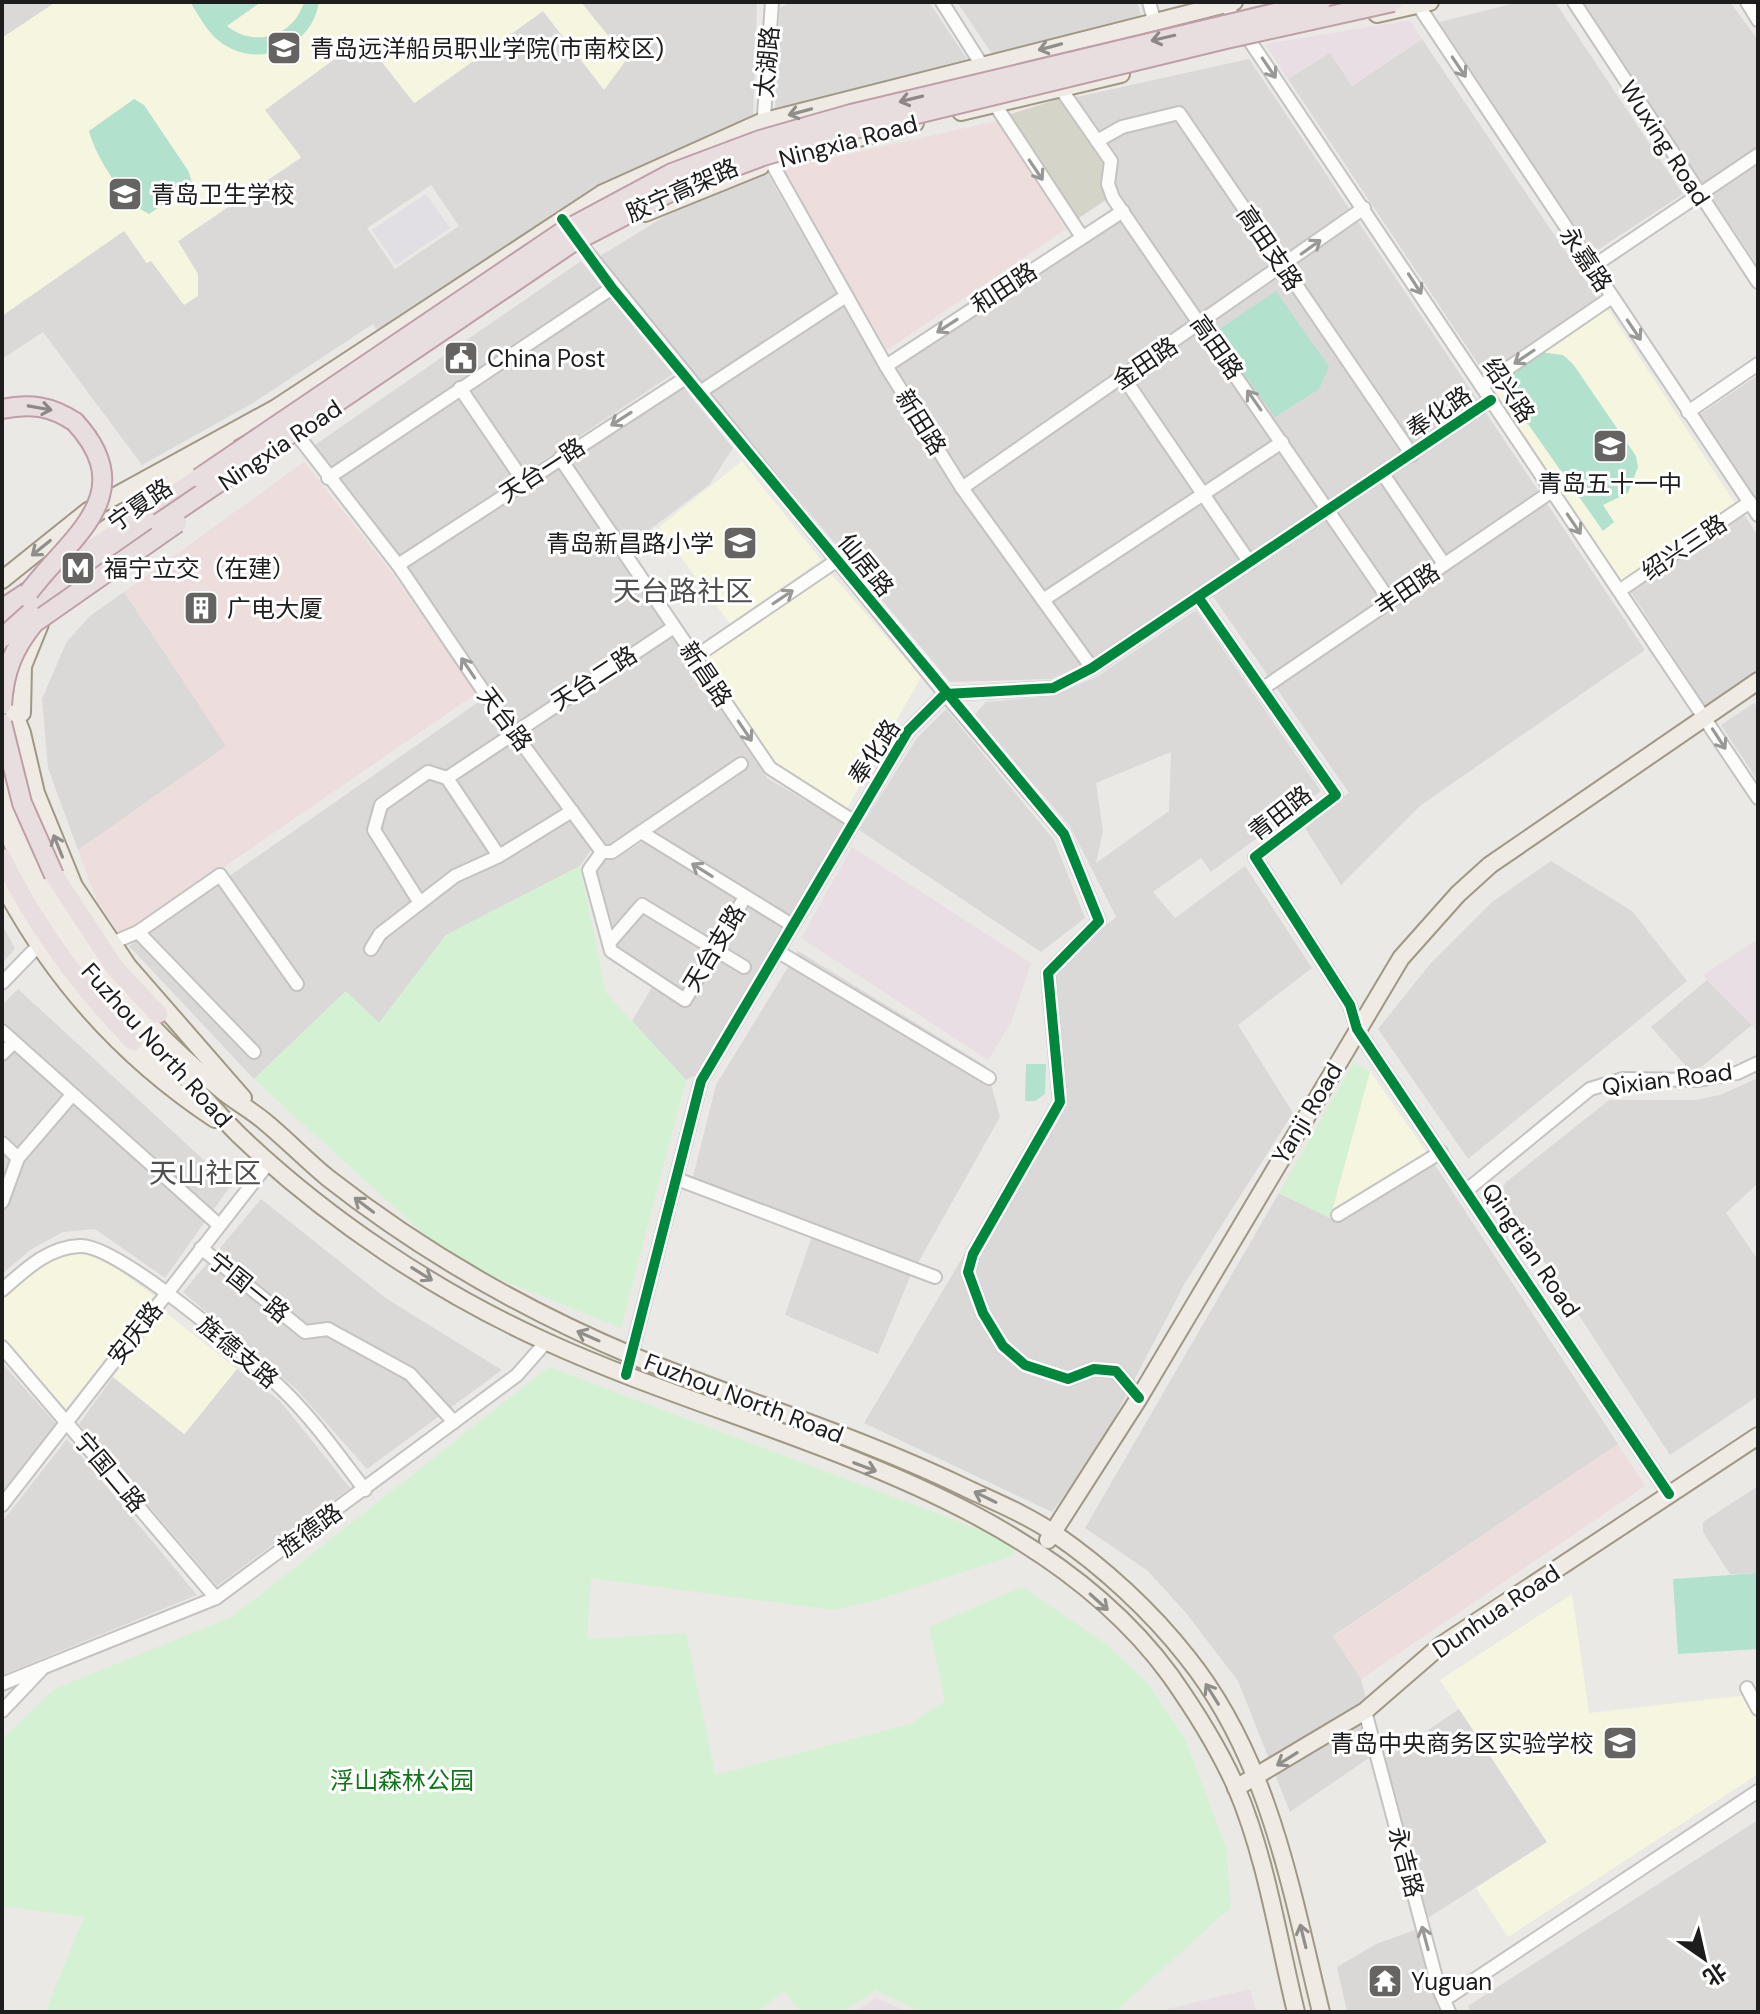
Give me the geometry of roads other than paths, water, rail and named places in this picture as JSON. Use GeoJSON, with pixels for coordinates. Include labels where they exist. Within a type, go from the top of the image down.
{"type":"FeatureCollection","features":[{"type":"Feature","properties":{"kind":"highway","name":"胶宁高架路"},"geometry":{"type":"LineString","coordinates":[[2,609],[562,232],[672,173],[760,140],[851,114],[1321,2]]}},
{"type":"Feature","properties":{"kind":"highway","name":"胶宁高架路"},"geometry":{"type":"LineString","coordinates":[[2,625],[303,427],[570,244],[652,200],[722,171],[855,129],[1393,2]]}},
{"type":"Feature","properties":{"kind":"highway"},"geometry":{"type":"LineString","coordinates":[[2,409],[35,405],[63,414],[84,432],[101,469],[100,498],[90,522],[29,592]]}},
{"type":"Feature","properties":{"kind":"highway"},"geometry":{"type":"LineString","coordinates":[[2,705],[4,677],[17,643],[34,623],[243,479],[303,427]]}},
{"type":"Feature","properties":{"kind":"highway","name":"胶宁高架路"},"geometry":{"type":"LineString","coordinates":[[2,635],[62,586]]}},
{"type":"Feature","properties":{"kind":"highway"},"geometry":{"type":"LineString","coordinates":[[2,723],[22,803],[54,875],[115,968],[158,1014]]}},
{"type":"Feature","properties":{"kind":"highway"},"geometry":{"type":"LineString","coordinates":[[2,858],[20,895],[81,986],[133,1041]]}},
{"type":"Feature","properties":{"kind":"main road","name":"Ningxia Road"},"geometry":{"type":"LineString","coordinates":[[5,576],[88,511],[276,408],[603,193],[761,122],[1230,3]]}},
{"type":"Feature","properties":{"kind":"main road","name":"Ningxia Road"},"geometry":{"type":"LineString","coordinates":[[82,579],[303,427],[581,246],[651,211],[771,162],[1250,41],[1421,3]]}},
{"type":"Feature","properties":{"kind":"main road","name":"宁夏路"},"geometry":{"type":"LineString","coordinates":[[2,600],[276,408]]}},
{"type":"Feature","properties":{"kind":"main road"},"geometry":{"type":"LineString","coordinates":[[2,635],[82,579]]}},
{"type":"Feature","properties":{"kind":"main road"},"geometry":{"type":"LineString","coordinates":[[22,733],[23,666],[31,640],[41,623],[82,579]]}},
{"type":"Feature","properties":{"kind":"main road","name":"Yanji Road"},"geometry":{"type":"LineString","coordinates":[[1040,1551],[1139,1398],[1401,958],[1458,894],[1490,865],[1758,681]]}},
{"type":"Feature","properties":{"kind":"main road"},"geometry":{"type":"LineString","coordinates":[[2,682],[22,733],[34,782],[74,886],[112,943],[263,1120]]}},
{"type":"Feature","properties":{"kind":"main road"},"geometry":{"type":"LineString","coordinates":[[2,768],[24,764],[34,782]]}},
{"type":"Feature","properties":{"kind":"main road","name":"Fuzhou North Road"},"geometry":{"type":"LineString","coordinates":[[2,780],[38,872],[95,960],[175,1046],[224,1091],[367,1207],[461,1270],[533,1311],[632,1355],[926,1468],[1054,1533],[1157,1622],[1190,1660],[1258,1777],[1283,1853],[1321,2012]]}},
{"type":"Feature","properties":{"kind":"main road","name":"Fuzhou North Road"},"geometry":{"type":"LineString","coordinates":[[2,817],[41,901],[90,975],[240,1135],[381,1248],[443,1287],[546,1342],[918,1487],[1040,1551],[1137,1636],[1169,1674],[1236,1788],[1259,1861],[1296,2012]]}},
{"type":"Feature","properties":{"kind":"main road"},"geometry":{"type":"LineString","coordinates":[[2,883],[39,945],[74,994],[134,1059],[240,1135]]}},
{"type":"Feature","properties":{"kind":"main road"},"geometry":{"type":"LineString","coordinates":[[158,1014],[235,1088]]}},
{"type":"Feature","properties":{"kind":"main road"},"geometry":{"type":"LineString","coordinates":[[133,1041],[204,1112]]}},
{"type":"Feature","properties":{"kind":"main road","name":"Dunhua Road"},"geometry":{"type":"LineString","coordinates":[[1236,1788],[1365,1711],[1440,1646],[1758,1436]]}},
{"type":"Feature","properties":{"kind":"street","name":"太湖路"},"geometry":{"type":"LineString","coordinates":[[771,162],[761,122],[772,2]]}},
{"type":"Feature","properties":{"kind":"street"},"geometry":{"type":"LineString","coordinates":[[942,2],[984,64],[993,105],[1082,237]]}},
{"type":"Feature","properties":{"kind":"street"},"geometry":{"type":"LineString","coordinates":[[1149,2],[1154,20]]}},
{"type":"Feature","properties":{"kind":"street","name":"Wuxing Road"},"geometry":{"type":"LineString","coordinates":[[1574,2],[1758,282]]}},
{"type":"Feature","properties":{"kind":"street"},"geometry":{"type":"LineString","coordinates":[[1747,2],[1758,20]]}},
{"type":"Feature","properties":{"kind":"street","name":"绍兴路"},"geometry":{"type":"LineString","coordinates":[[1230,3],[1250,41],[1758,798]]}},
{"type":"Feature","properties":{"kind":"street","name":"永嘉路"},"geometry":{"type":"LineString","coordinates":[[1421,3],[1758,515]]}},
{"type":"Feature","properties":{"kind":"street","name":"高田路"},"geometry":{"type":"LineString","coordinates":[[1061,89],[1111,161],[1108,184],[1123,211],[1390,601]]}},
{"type":"Feature","properties":{"kind":"street","name":"高田支路"},"geometry":{"type":"LineString","coordinates":[[1097,141],[1122,127],[1179,113],[1412,455]]}},
{"type":"Feature","properties":{"kind":"street"},"geometry":{"type":"LineString","coordinates":[[1592,267],[1758,155]]}},
{"type":"Feature","properties":{"kind":"street","name":"新田路"},"geometry":{"type":"LineString","coordinates":[[771,162],[886,366],[962,488],[1092,668]]}},
{"type":"Feature","properties":{"kind":"street","name":"金田路"},"geometry":{"type":"LineString","coordinates":[[962,488],[1202,325],[1364,208]]}},
{"type":"Feature","properties":{"kind":"street","name":"和田路"},"geometry":{"type":"LineString","coordinates":[[886,366],[1123,211]]}},
{"type":"Feature","properties":{"kind":"street","name":"仙居路"},"geometry":{"type":"LineString","coordinates":[[562,219],[612,288],[1064,834],[1099,921],[1048,973],[1060,1102],[973,1254],[968,1272],[983,1313],[1003,1346],[1025,1365],[1068,1379],[1094,1369],[1116,1371],[1139,1398]]}},
{"type":"Feature","properties":{"kind":"street"},"geometry":{"type":"LineString","coordinates":[[328,478],[612,288]]}},
{"type":"Feature","properties":{"kind":"street"},"geometry":{"type":"LineString","coordinates":[[700,392],[846,296]]}},
{"type":"Feature","properties":{"kind":"street"},"geometry":{"type":"LineString","coordinates":[[1482,386],[1612,297]]}},
{"type":"Feature","properties":{"kind":"street"},"geometry":{"type":"LineString","coordinates":[[1688,412],[1758,364]]}},
{"type":"Feature","properties":{"kind":"street","name":"天台一路"},"geometry":{"type":"LineString","coordinates":[[398,565],[687,377]]}},
{"type":"Feature","properties":{"kind":"street"},"geometry":{"type":"LineString","coordinates":[[1124,378],[1250,563]]}},
{"type":"Feature","properties":{"kind":"street"},"geometry":{"type":"LineString","coordinates":[[460,388],[524,482]]}},
{"type":"Feature","properties":{"kind":"street","name":"奉化路"},"geometry":{"type":"LineString","coordinates":[[626,1375],[701,1081],[908,731],[945,694],[1053,688],[1092,668],[1491,400]]}},
{"type":"Feature","properties":{"kind":"street","name":"天台路"},"geometry":{"type":"LineString","coordinates":[[276,408],[303,427],[328,478],[398,565],[602,852]]}},
{"type":"Feature","properties":{"kind":"street"},"geometry":{"type":"LineString","coordinates":[[1043,600],[1282,442]]}},
{"type":"Feature","properties":{"kind":"street","name":"新昌路"},"geometry":{"type":"LineString","coordinates":[[560,458],[770,768],[853,821]]}},
{"type":"Feature","properties":{"kind":"street"},"geometry":{"type":"LineString","coordinates":[[1383,474],[1444,564]]}},
{"type":"Feature","properties":{"kind":"street","name":"丰田路"},"geometry":{"type":"LineString","coordinates":[[1262,689],[1552,491]]}},
{"type":"Feature","properties":{"kind":"street","name":"绍兴三路"},"geometry":{"type":"LineString","coordinates":[[1619,591],[1750,502]]}},
{"type":"Feature","properties":{"kind":"street"},"geometry":{"type":"LineString","coordinates":[[695,657],[836,561]]}},
{"type":"Feature","properties":{"kind":"street","name":"青田路"},"geometry":{"type":"LineString","coordinates":[[1198,597],[1336,795],[1255,857],[1350,1005],[1357,1029]]}},
{"type":"Feature","properties":{"kind":"street","name":"天台二路"},"geometry":{"type":"LineString","coordinates":[[447,778],[514,730],[674,627]]}},
{"type":"Feature","properties":{"kind":"street"},"geometry":{"type":"LineString","coordinates":[[609,943],[589,870],[602,852],[612,852],[741,764]]}},
{"type":"Feature","properties":{"kind":"street"},"geometry":{"type":"LineString","coordinates":[[420,903],[374,830],[381,805],[428,772],[447,778],[499,856]]}},
{"type":"Feature","properties":{"kind":"street"},"geometry":{"type":"LineString","coordinates":[[371,949],[380,934],[455,876],[499,856],[572,811]]}},
{"type":"Feature","properties":{"kind":"street"},"geometry":{"type":"LineString","coordinates":[[641,832],[792,925]]}},
{"type":"Feature","properties":{"kind":"street"},"geometry":{"type":"LineString","coordinates":[[112,943],[138,932],[220,875],[297,984]]}},
{"type":"Feature","properties":{"kind":"street","name":"天台支路"},"geometry":{"type":"LineString","coordinates":[[609,943],[611,951],[685,1000],[745,897]]}},
{"type":"Feature","properties":{"kind":"street"},"geometry":{"type":"LineString","coordinates":[[609,943],[642,905],[744,967]]}},
{"type":"Feature","properties":{"kind":"street"},"geometry":{"type":"LineString","coordinates":[[138,932],[254,1052]]}},
{"type":"Feature","properties":{"kind":"street"},"geometry":{"type":"LineString","coordinates":[[2,983],[39,945]]}},
{"type":"Feature","properties":{"kind":"street"},"geometry":{"type":"LineString","coordinates":[[777,951],[989,1078]]}},
{"type":"Feature","properties":{"kind":"street","name":"Qingtian Road"},"geometry":{"type":"LineString","coordinates":[[1357,1029],[1669,1494]]}},
{"type":"Feature","properties":{"kind":"street","name":"宁国一路"},"geometry":{"type":"LineString","coordinates":[[2,1031],[219,1225]]}},
{"type":"Feature","properties":{"kind":"street"},"geometry":{"type":"LineString","coordinates":[[2,1054],[14,1042]]}},
{"type":"Feature","properties":{"kind":"street","name":"Qixian Road"},"geometry":{"type":"LineString","coordinates":[[1467,1190],[1590,1089],[1623,1079],[1698,1080],[1737,1073],[1758,1063]]}},
{"type":"Feature","properties":{"kind":"street"},"geometry":{"type":"LineString","coordinates":[[2,1202],[18,1158],[72,1095]]}},
{"type":"Feature","properties":{"kind":"street"},"geometry":{"type":"LineString","coordinates":[[2,1143],[18,1158]]}},
{"type":"Feature","properties":{"kind":"street"},"geometry":{"type":"LineString","coordinates":[[1338,1215],[1441,1152]]}},
{"type":"Feature","properties":{"kind":"street","name":"安庆路"},"geometry":{"type":"LineString","coordinates":[[2,1505],[270,1161]]}},
{"type":"Feature","properties":{"kind":"street"},"geometry":{"type":"LineString","coordinates":[[677,1179],[935,1277]]}},
{"type":"Feature","properties":{"kind":"street","name":"旌德支路"},"geometry":{"type":"LineString","coordinates":[[2,1290],[33,1263],[58,1250],[83,1245],[113,1255],[166,1293],[283,1389],[365,1490]]}},
{"type":"Feature","properties":{"kind":"street","name":"宁国一路"},"geometry":{"type":"LineString","coordinates":[[201,1248],[305,1332],[328,1329],[410,1374],[454,1422]]}},
{"type":"Feature","properties":{"kind":"street","name":"旌德路"},"geometry":{"type":"LineString","coordinates":[[2,1684],[216,1598],[517,1375],[546,1342]]}},
{"type":"Feature","properties":{"kind":"street","name":"宁国二路"},"geometry":{"type":"LineString","coordinates":[[2,1347],[216,1598]]}},
{"type":"Feature","properties":{"kind":"street","name":"旌德路"},"geometry":{"type":"LineString","coordinates":[[2,1711],[43,1668]]}},
{"type":"Feature","properties":{"kind":"street"},"geometry":{"type":"LineString","coordinates":[[1747,1688],[1758,1709]]}},
{"type":"Feature","properties":{"kind":"street","name":"永吉路"},"geometry":{"type":"LineString","coordinates":[[1365,1711],[1446,2006]]}},
{"type":"Feature","properties":{"kind":"street"},"geometry":{"type":"LineString","coordinates":[[1446,2006],[1758,1791]]}},
{"type":"Feature","properties":{"kind":"place","name":"青岛远洋船员职业学院(市南校区)"},"geometry":{"type":"Point","coordinates":[284,48]}},
{"type":"Feature","properties":{"kind":"place","name":"青岛卫生学校"},"geometry":{"type":"Point","coordinates":[125,194]}},
{"type":"Feature","properties":{"kind":"place","name":"China Post"},"geometry":{"type":"Point","coordinates":[461,358]}},
{"type":"Feature","properties":{"kind":"place","name":"青岛五十一中"},"geometry":{"type":"Point","coordinates":[1610,446]}},
{"type":"Feature","properties":{"kind":"place","name":"青岛新昌路小学"},"geometry":{"type":"Point","coordinates":[740,543]}},
{"type":"Feature","properties":{"kind":"place","name":"福宁立交（在建）"},"geometry":{"type":"Point","coordinates":[78,568]}},
{"type":"Feature","properties":{"kind":"place","name":"广电大厦"},"geometry":{"type":"Point","coordinates":[201,608]}},
{"type":"Feature","properties":{"kind":"place","name":"青岛中央商务区实验学校"},"geometry":{"type":"Point","coordinates":[1620,1743]}},
{"type":"Feature","properties":{"kind":"place","name":"Yuguan"},"geometry":{"type":"Point","coordinates":[1385,1981]}},
{"type":"Feature","properties":{"kind":"district","name":"天台路社区"},"geometry":{"type":"Point","coordinates":[683,591]}},
{"type":"Feature","properties":{"kind":"district","name":"天山社区"},"geometry":{"type":"Point","coordinates":[205,1173]}},
{"type":"Feature","properties":{"kind":"park label","name":"浮山森林公园"},"geometry":{"type":"Point","coordinates":[402,1780]}}]}
